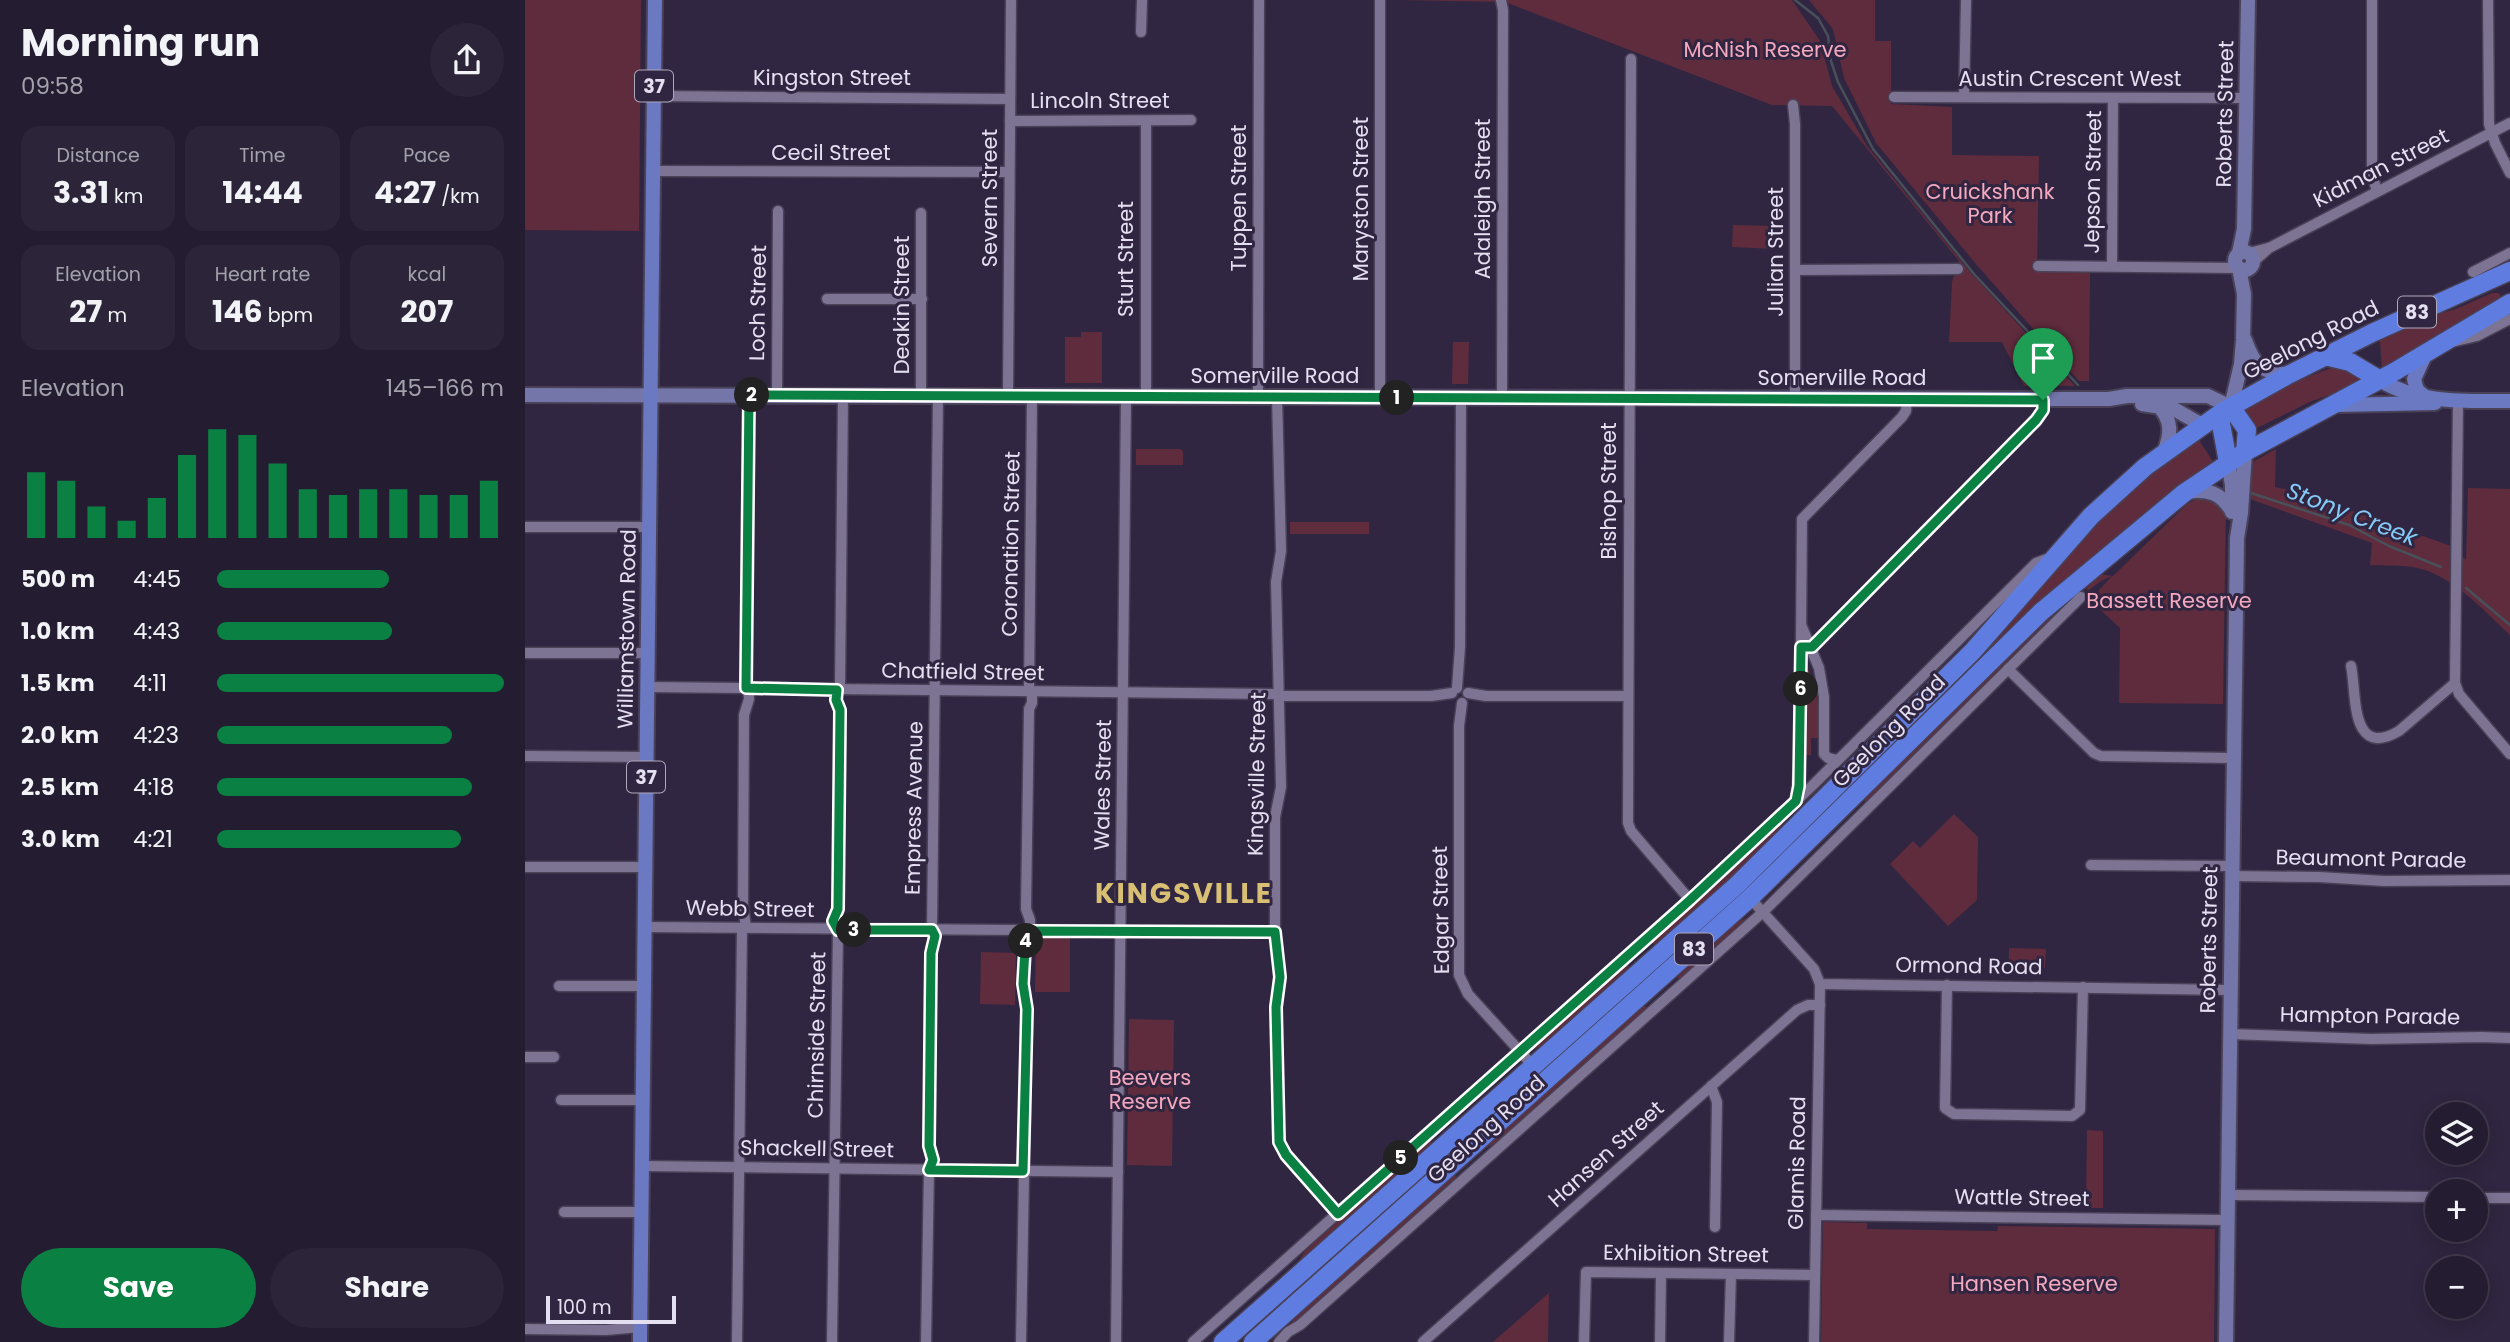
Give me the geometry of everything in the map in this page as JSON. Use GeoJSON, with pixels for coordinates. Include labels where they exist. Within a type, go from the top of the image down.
{"type":"FeatureCollection","features":[{"type":"Feature","properties":{"kind":"highway","name":"Geelong Road"},"geometry":{"type":"LineString","coordinates":[[1223,1342],[1737,885],[1999,624],[2053,557],[2099,508],[2164,453],[2226,409],[2288,374],[2476,279],[2510,271]]}},
{"type":"Feature","properties":{"kind":"highway"},"geometry":{"type":"LineString","coordinates":[[2476,279],[2501,289],[2510,297]]}},
{"type":"Feature","properties":{"kind":"highway","name":"Geelong Road"},"geometry":{"type":"LineString","coordinates":[[1253,1342],[1750,898],[2041,612],[2226,458],[2245,452],[2380,380],[2510,303]]}},
{"type":"Feature","properties":{"kind":"highway"},"geometry":{"type":"LineString","coordinates":[[2325,356],[2353,363],[2380,380]]}},
{"type":"Feature","properties":{"kind":"highway"},"geometry":{"type":"LineString","coordinates":[[2226,458],[2221,424],[2226,409],[2243,421],[2247,430],[2245,452]]}},
{"type":"Feature","properties":{"kind":"highway"},"geometry":{"type":"LineString","coordinates":[[2202,425],[2226,458]]}},
{"type":"Feature","properties":{"kind":"highway"},"geometry":{"type":"LineString","coordinates":[[1960,664],[1964,677],[1960,692]]}},
{"type":"Feature","properties":{"kind":"highway"},"geometry":{"type":"LineString","coordinates":[[1737,885],[1750,898]]}},
{"type":"Feature","properties":{"kind":"highway"},"geometry":{"type":"LineString","coordinates":[[1534,1067],[1547,1081]]}},
{"type":"Feature","properties":{"kind":"highway"},"geometry":{"type":"LineString","coordinates":[[1254,1315],[1281,1317]]}},
{"type":"Feature","properties":{"kind":"main road","name":"Williamstown Road"},"geometry":{"type":"LineString","coordinates":[[640,1342],[655,0]]}},
{"type":"Feature","properties":{"kind":"main road","name":"Roberts Street"},"geometry":{"type":"LineString","coordinates":[[2226,409],[2241,364],[2243,335],[2248,0]]}},
{"type":"Feature","properties":{"kind":"main road","name":"Roberts Street"},"geometry":{"type":"LineString","coordinates":[[2243,335],[2258,366],[2288,374]]}},
{"type":"Feature","properties":{"kind":"main road"},"geometry":{"type":"LineString","coordinates":[[2424,396],[2417,390],[2414,379],[2415,371],[2425,354]]}},
{"type":"Feature","properties":{"kind":"main road"},"geometry":{"type":"LineString","coordinates":[[2380,380],[2400,391],[2452,401]]}},
{"type":"Feature","properties":{"kind":"main road","name":"Somerville Road"},"geometry":{"type":"LineString","coordinates":[[525,395],[2043,400],[2208,396],[2226,409]]}},
{"type":"Feature","properties":{"kind":"main road","name":"Somerville Road"},"geometry":{"type":"LineString","coordinates":[[2109,399],[2158,405],[2182,412],[2202,425]]}},
{"type":"Feature","properties":{"kind":"main road"},"geometry":{"type":"LineString","coordinates":[[2333,405],[2510,401]]}},
{"type":"Feature","properties":{"kind":"main road"},"geometry":{"type":"LineString","coordinates":[[2158,405],[2170,428],[2164,453]]}},
{"type":"Feature","properties":{"kind":"main road","name":"Roberts Street"},"geometry":{"type":"LineString","coordinates":[[2226,1342],[2232,758],[2237,538],[2245,452]]}},
{"type":"Feature","properties":{"kind":"main road","name":"Roberts Street"},"geometry":{"type":"LineString","coordinates":[[2226,458],[2237,538]]}},
{"type":"Feature","properties":{"kind":"main road"},"geometry":{"type":"LineString","coordinates":[[2184,493],[2215,493],[2226,501],[2232,511]]}},
{"type":"Feature","properties":{"kind":"street","name":"Severn Street"},"geometry":{"type":"LineString","coordinates":[[1007,396],[1011,0]]}},
{"type":"Feature","properties":{"kind":"street"},"geometry":{"type":"LineString","coordinates":[[1141,32],[1142,0]]}},
{"type":"Feature","properties":{"kind":"street","name":"Tuppen Street"},"geometry":{"type":"LineString","coordinates":[[1258,397],[1259,0]]}},
{"type":"Feature","properties":{"kind":"street","name":"Maryston Street"},"geometry":{"type":"LineString","coordinates":[[1380,0],[1380,398]]}},
{"type":"Feature","properties":{"kind":"street","name":"Adaleigh Street"},"geometry":{"type":"LineString","coordinates":[[1501,0],[1502,398]]}},
{"type":"Feature","properties":{"kind":"street"},"geometry":{"type":"LineString","coordinates":[[1964,97],[1966,0]]}},
{"type":"Feature","properties":{"kind":"street"},"geometry":{"type":"LineString","coordinates":[[2372,0],[2372,176],[2377,191]]}},
{"type":"Feature","properties":{"kind":"street"},"geometry":{"type":"LineString","coordinates":[[2488,0],[2488,114],[2491,133],[2510,173]]}},
{"type":"Feature","properties":{"kind":"street","name":"Bishop Street"},"geometry":{"type":"LineString","coordinates":[[1631,59],[1629,829],[1690,900]]}},
{"type":"Feature","properties":{"kind":"street","name":"Kingston Street"},"geometry":{"type":"LineString","coordinates":[[653,96],[1010,99]]}},
{"type":"Feature","properties":{"kind":"street","name":"Austin Crescent West"},"geometry":{"type":"LineString","coordinates":[[1894,97],[2246,98]]}},
{"type":"Feature","properties":{"kind":"street","name":"Jepson Street"},"geometry":{"type":"LineString","coordinates":[[2112,266],[2113,98]]}},
{"type":"Feature","properties":{"kind":"street","name":"Julian Street"},"geometry":{"type":"LineString","coordinates":[[1793,106],[1795,399]]}},
{"type":"Feature","properties":{"kind":"street","name":"Lincoln Street"},"geometry":{"type":"LineString","coordinates":[[1010,121],[1191,120]]}},
{"type":"Feature","properties":{"kind":"street","name":"Sturt Street"},"geometry":{"type":"LineString","coordinates":[[1146,121],[1146,397]]}},
{"type":"Feature","properties":{"kind":"street","name":"Kidman Street"},"geometry":{"type":"LineString","coordinates":[[2244,260],[2510,123]]}},
{"type":"Feature","properties":{"kind":"street","name":"Cecil Street"},"geometry":{"type":"LineString","coordinates":[[653,171],[1009,172]]}},
{"type":"Feature","properties":{"kind":"street","name":"Loch Street"},"geometry":{"type":"LineString","coordinates":[[777,396],[778,211]]}},
{"type":"Feature","properties":{"kind":"street","name":"Deakin Street"},"geometry":{"type":"LineString","coordinates":[[921,213],[921,396]]}},
{"type":"Feature","properties":{"kind":"street","name":"Geelong Road"},"geometry":{"type":"LineString","coordinates":[[2476,279],[2510,253]]}},
{"type":"Feature","properties":{"kind":"street"},"geometry":{"type":"LineString","coordinates":[[2038,266],[2221,267],[2244,260]]}},
{"type":"Feature","properties":{"kind":"street"},"geometry":{"type":"LineString","coordinates":[[1795,270],[1958,269]]}},
{"type":"Feature","properties":{"kind":"street"},"geometry":{"type":"LineString","coordinates":[[827,299],[922,299]]}},
{"type":"Feature","properties":{"kind":"street","name":"Geelong Road"},"geometry":{"type":"LineString","coordinates":[[2443,343],[2473,338],[2510,319]]}},
{"type":"Feature","properties":{"kind":"street"},"geometry":{"type":"LineString","coordinates":[[737,1342],[744,928],[744,715],[749,699],[749,395]]}},
{"type":"Feature","properties":{"kind":"street","name":"Chirnside Street"},"geometry":{"type":"LineString","coordinates":[[832,1342],[838,930],[833,921],[838,909],[840,710],[836,700],[843,396]]}},
{"type":"Feature","properties":{"kind":"street","name":"Empress Avenue"},"geometry":{"type":"LineString","coordinates":[[926,1342],[929,1170],[933,1160],[929,1146],[931,953],[935,939],[932,930],[938,396]]}},
{"type":"Feature","properties":{"kind":"street","name":"Coronation Street"},"geometry":{"type":"LineString","coordinates":[[1021,1342],[1027,1009],[1023,958],[1030,920],[1026,909],[1029,709],[1032,703],[1032,396]]}},
{"type":"Feature","properties":{"kind":"street","name":"Wales Street"},"geometry":{"type":"LineString","coordinates":[[1116,1342],[1126,397]]}},
{"type":"Feature","properties":{"kind":"street","name":"Kingsville Street"},"geometry":{"type":"LineString","coordinates":[[1277,397],[1281,551],[1276,579],[1280,788],[1275,813],[1275,932],[1280,977],[1276,1007],[1279,1142],[1286,1155],[1338,1214]]}},
{"type":"Feature","properties":{"kind":"street","name":"Edgar Street"},"geometry":{"type":"LineString","coordinates":[[1461,398],[1458,972],[1468,994],[1534,1067]]}},
{"type":"Feature","properties":{"kind":"street"},"geometry":{"type":"LineString","coordinates":[[1796,801],[1800,776],[1807,647],[1800,623],[1801,523],[1804,515],[1902,417],[1906,411],[1907,399]]}},
{"type":"Feature","properties":{"kind":"street"},"geometry":{"type":"LineString","coordinates":[[1807,647],[2036,420],[2043,410],[2043,400]]}},
{"type":"Feature","properties":{"kind":"street"},"geometry":{"type":"LineString","coordinates":[[2452,401],[2455,684],[2459,694],[2510,754]]}},
{"type":"Feature","properties":{"kind":"street"},"geometry":{"type":"LineString","coordinates":[[525,527],[650,527]]}},
{"type":"Feature","properties":{"kind":"street","name":"Geelong Road"},"geometry":{"type":"LineString","coordinates":[[1193,1342],[1690,900],[1796,801],[2036,563],[2053,557]]}},
{"type":"Feature","properties":{"kind":"street","name":"Geelong Road"},"geometry":{"type":"LineString","coordinates":[[1280,1341],[1763,912],[2081,597]]}},
{"type":"Feature","properties":{"kind":"street"},"geometry":{"type":"LineString","coordinates":[[1807,647],[1818,661],[1824,697],[1824,752],[1828,758],[1837,760]]}},
{"type":"Feature","properties":{"kind":"street"},"geometry":{"type":"LineString","coordinates":[[525,653],[648,653]]}},
{"type":"Feature","properties":{"kind":"street"},"geometry":{"type":"LineString","coordinates":[[1937,660],[1949,656],[1960,664]]}},
{"type":"Feature","properties":{"kind":"street"},"geometry":{"type":"LineString","coordinates":[[2351,666],[2357,720],[2369,734],[2382,738],[2399,731],[2455,684]]}},
{"type":"Feature","properties":{"kind":"street"},"geometry":{"type":"LineString","coordinates":[[2008,669],[2094,753],[2101,756],[2232,758]]}},
{"type":"Feature","properties":{"kind":"street","name":"Chatfield Street"},"geometry":{"type":"LineString","coordinates":[[647,687],[1279,695],[1628,696]]}},
{"type":"Feature","properties":{"kind":"street"},"geometry":{"type":"LineString","coordinates":[[525,756],[647,757]]}},
{"type":"Feature","properties":{"kind":"street","name":"Beaumont Parade"},"geometry":{"type":"LineString","coordinates":[[2091,864],[2384,881],[2510,880]]}},
{"type":"Feature","properties":{"kind":"street"},"geometry":{"type":"LineString","coordinates":[[525,867],[645,867]]}},
{"type":"Feature","properties":{"kind":"street"},"geometry":{"type":"LineString","coordinates":[[1750,898],[1816,971],[1820,984]]}},
{"type":"Feature","properties":{"kind":"street","name":"Webb Street"},"geometry":{"type":"LineString","coordinates":[[645,927],[1275,932]]}},
{"type":"Feature","properties":{"kind":"street","name":"Ormond Road"},"geometry":{"type":"LineString","coordinates":[[1820,984],[2229,990]]}},
{"type":"Feature","properties":{"kind":"street","name":"Glamis Road"},"geometry":{"type":"LineString","coordinates":[[1814,1342],[1820,984]]}},
{"type":"Feature","properties":{"kind":"street"},"geometry":{"type":"LineString","coordinates":[[1947,985],[1944,1104],[1948,1112],[2071,1116],[2077,1114],[2081,1108],[2083,987]]}},
{"type":"Feature","properties":{"kind":"street"},"geometry":{"type":"LineString","coordinates":[[559,986],[644,986]]}},
{"type":"Feature","properties":{"kind":"street","name":"Hansen Street"},"geometry":{"type":"LineString","coordinates":[[1423,1342],[1797,1010],[1808,1005],[1820,1005]]}},
{"type":"Feature","properties":{"kind":"street","name":"Hampton Parade"},"geometry":{"type":"LineString","coordinates":[[2229,1034],[2371,1039],[2510,1038]]}},
{"type":"Feature","properties":{"kind":"street"},"geometry":{"type":"LineString","coordinates":[[525,1057],[554,1057]]}},
{"type":"Feature","properties":{"kind":"street"},"geometry":{"type":"LineString","coordinates":[[1711,1086],[1717,1102],[1715,1227]]}},
{"type":"Feature","properties":{"kind":"street"},"geometry":{"type":"LineString","coordinates":[[561,1100],[643,1100]]}},
{"type":"Feature","properties":{"kind":"street","name":"Shackell Street"},"geometry":{"type":"LineString","coordinates":[[642,1166],[1118,1172]]}},
{"type":"Feature","properties":{"kind":"street"},"geometry":{"type":"LineString","coordinates":[[2228,1195],[2425,1198]]}},
{"type":"Feature","properties":{"kind":"street"},"geometry":{"type":"LineString","coordinates":[[2488,1198],[2510,1198]]}},
{"type":"Feature","properties":{"kind":"street"},"geometry":{"type":"LineString","coordinates":[[564,1212],[642,1212]]}},
{"type":"Feature","properties":{"kind":"street","name":"Wattle Street"},"geometry":{"type":"LineString","coordinates":[[1816,1214],[2228,1220]]}},
{"type":"Feature","properties":{"kind":"street","name":"Geelong Road"},"geometry":{"type":"LineString","coordinates":[[1275,1296],[1297,1251]]}},
{"type":"Feature","properties":{"kind":"street","name":"Exhibition Street"},"geometry":{"type":"LineString","coordinates":[[1584,1342],[1586,1272],[1815,1275]]}},
{"type":"Feature","properties":{"kind":"street"},"geometry":{"type":"LineString","coordinates":[[1660,1342],[1661,1273]]}},
{"type":"Feature","properties":{"kind":"street"},"geometry":{"type":"LineString","coordinates":[[1729,1342],[1731,1274]]}},
{"type":"Feature","properties":{"kind":"street","name":"Geelong Road"},"geometry":{"type":"LineString","coordinates":[[1280,1341],[1283,1327],[1281,1317]]}},
{"type":"Feature","properties":{"kind":"street"},"geometry":{"type":"LineString","coordinates":[[525,1329],[606,1330],[640,1327]]}},
{"type":"Feature","properties":{"kind":"green space"},"geometry":{"type":"Polygon","coordinates":[[[525,0],[641,0],[639,231],[525,230],[525,0]]]}},
{"type":"Feature","properties":{"kind":"green space","name":"McNish Reserve"},"geometry":{"type":"Polygon","coordinates":[[[1400,0],[1792,0],[1820,41],[1832,86],[1867,146],[1971,273],[2075,386],[2024,386],[2002,342],[1949,342],[1952,282],[1959,261],[1832,106],[1772,105],[1505,2],[1400,0]]]}},
{"type":"Feature","properties":{"kind":"green space","name":"Cruickshank Park"},"geometry":{"type":"Polygon","coordinates":[[[1809,0],[1875,0],[1875,41],[1891,41],[1891,104],[1952,107],[1952,155],[2039,156],[2037,271],[2090,272],[2089,381],[2079,381],[1976,264],[1876,143],[1844,78],[1833,29],[1809,0]]]}},
{"type":"Feature","properties":{"kind":"green space"},"geometry":{"type":"Polygon","coordinates":[[[1733,225],[1775,226],[1775,249],[1732,247],[1733,225]]]}},
{"type":"Feature","properties":{"kind":"green space"},"geometry":{"type":"Polygon","coordinates":[[[2492,293],[2499,293],[2502,299],[2382,369],[2380,342],[2377,339],[2492,293]]]}},
{"type":"Feature","properties":{"kind":"green space"},"geometry":{"type":"Polygon","coordinates":[[[1081,332],[1102,332],[1102,383],[1065,383],[1065,337],[1081,337],[1081,332]]]}},
{"type":"Feature","properties":{"kind":"green space"},"geometry":{"type":"Polygon","coordinates":[[[1453,342],[1469,342],[1468,384],[1452,384],[1453,342]]]}},
{"type":"Feature","properties":{"kind":"green space"},"geometry":{"type":"Polygon","coordinates":[[[2331,368],[2344,368],[2365,378],[2255,429],[2242,409],[2274,390],[2331,368]]]}},
{"type":"Feature","properties":{"kind":"green space"},"geometry":{"type":"Polygon","coordinates":[[[2197,437],[2214,463],[1970,670],[1969,667],[2076,543],[2118,501],[2197,437]]]}},
{"type":"Feature","properties":{"kind":"green space"},"geometry":{"type":"Polygon","coordinates":[[[1136,449],[1181,449],[1183,465],[1136,465],[1136,449]]]}},
{"type":"Feature","properties":{"kind":"green space"},"geometry":{"type":"Polygon","coordinates":[[[2276,449],[2275,487],[2299,492],[2451,546],[2466,560],[2468,488],[2510,489],[2510,635],[2466,594],[2441,577],[2413,567],[2370,565],[2372,543],[2250,499],[2251,463],[2276,449]]]}},
{"type":"Feature","properties":{"kind":"green space","name":"Bassett Reserve"},"geometry":{"type":"Polygon","coordinates":[[[2200,497],[2210,497],[2226,510],[2223,704],[2119,703],[2120,628],[2090,600],[2112,576],[2085,593],[2090,581],[2098,574],[2113,576],[2187,504],[2200,497]]]}},
{"type":"Feature","properties":{"kind":"green space"},"geometry":{"type":"Polygon","coordinates":[[[1290,522],[1369,522],[1369,534],[1290,534],[1290,522]]]}},
{"type":"Feature","properties":{"kind":"green space"},"geometry":{"type":"Polygon","coordinates":[[[2079,590],[1867,803],[1863,799],[2036,627],[2079,590]]]}},
{"type":"Feature","properties":{"kind":"green space"},"geometry":{"type":"Polygon","coordinates":[[[1806,665],[1814,682],[1818,709],[1819,738],[1811,738],[1811,755],[1805,755],[1806,665]]]}},
{"type":"Feature","properties":{"kind":"green space"},"geometry":{"type":"Polygon","coordinates":[[[1954,814],[1978,837],[1977,900],[1948,926],[1890,864],[1913,841],[1920,848],[1954,814]]]}},
{"type":"Feature","properties":{"kind":"green space"},"geometry":{"type":"Polygon","coordinates":[[[1785,819],[1775,838],[1656,947],[1652,942],[1720,882],[1785,819]]]}},
{"type":"Feature","properties":{"kind":"green space"},"geometry":{"type":"Polygon","coordinates":[[[1750,916],[1680,980],[1677,977],[1734,924],[1750,916]]]}},
{"type":"Feature","properties":{"kind":"green space"},"geometry":{"type":"Polygon","coordinates":[[[1036,937],[1070,938],[1070,992],[1035,992],[1036,937]]]}},
{"type":"Feature","properties":{"kind":"green space"},"geometry":{"type":"Polygon","coordinates":[[[2009,948],[2046,949],[2045,968],[2009,968],[2009,948]]]}},
{"type":"Feature","properties":{"kind":"green space"},"geometry":{"type":"Polygon","coordinates":[[[981,952],[1016,953],[1015,1005],[980,1004],[981,952]]]}},
{"type":"Feature","properties":{"kind":"green space"},"geometry":{"type":"Polygon","coordinates":[[[1627,964],[1629,966],[1617,982],[1545,1045],[1534,1049],[1627,964]]]}},
{"type":"Feature","properties":{"kind":"green space"},"geometry":{"type":"Polygon","coordinates":[[[1644,1005],[1648,1009],[1492,1149],[1489,1145],[1494,1137],[1644,1005]]]}},
{"type":"Feature","properties":{"kind":"green space","name":"Beevers Reserve"},"geometry":{"type":"Polygon","coordinates":[[[1129,1019],[1174,1020],[1172,1166],[1127,1165],[1129,1019]]]}},
{"type":"Feature","properties":{"kind":"green space"},"geometry":{"type":"Polygon","coordinates":[[[1530,1081],[1528,1085],[1274,1312],[1273,1308],[1530,1081]]]}},
{"type":"Feature","properties":{"kind":"green space"},"geometry":{"type":"Polygon","coordinates":[[[2087,1130],[2103,1131],[2103,1208],[2086,1208],[2087,1130]]]}},
{"type":"Feature","properties":{"kind":"green space"},"geometry":{"type":"Polygon","coordinates":[[[1429,1140],[1432,1145],[1295,1267],[1305,1251],[1429,1140]]]}},
{"type":"Feature","properties":{"kind":"green space"},"geometry":{"type":"Polygon","coordinates":[[[1454,1174],[1458,1179],[1291,1325],[1296,1314],[1454,1174]]]}},
{"type":"Feature","properties":{"kind":"green space","name":"Hansen Reserve"},"geometry":{"type":"Polygon","coordinates":[[[1823,1222],[1867,1223],[1867,1229],[1997,1231],[1998,1226],[2215,1229],[2214,1342],[1821,1342],[1823,1222]]]}},
{"type":"Feature","properties":{"kind":"green space"},"geometry":{"type":"Polygon","coordinates":[[[1549,1293],[1548,1342],[1493,1342],[1543,1298],[1549,1293]]]}},
{"type":"Feature","properties":{"kind":"waterway","name":"Stony Creek"},"geometry":{"type":"LineString","coordinates":[[1795,0],[1818,18],[1828,36],[1831,61],[1838,82],[1873,149],[1974,274],[2078,385]]}},
{"type":"Feature","properties":{"kind":"waterway","name":"Stony Creek"},"geometry":{"type":"LineString","coordinates":[[2251,493],[2349,525],[2389,546],[2441,567]]}},
{"type":"Feature","properties":{"kind":"waterway","name":"Stony Creek"},"geometry":{"type":"LineString","coordinates":[[2466,588],[2510,625]]}},
{"type":"Feature","properties":{"kind":"district","name":"KINGSVILLE"},"geometry":{"type":"Point","coordinates":[1184,893]}},
{"type":"Feature","properties":{"kind":"route"},"geometry":{"type":"LineString","coordinates":[[749,395],[2043,400],[2040,416],[1812,647],[1801,647],[1799,786],[1796,801],[1690,900],[1338,1214],[1286,1155],[1279,1142],[1276,1007],[1280,977],[1275,932],[1026,931],[1023,958],[1027,1009],[1023,1171],[929,1170],[933,1165],[929,1146],[931,950],[935,936],[932,930],[838,930],[834,925],[838,909],[840,710],[836,700],[837,690],[746,688],[749,395]]}}]}
